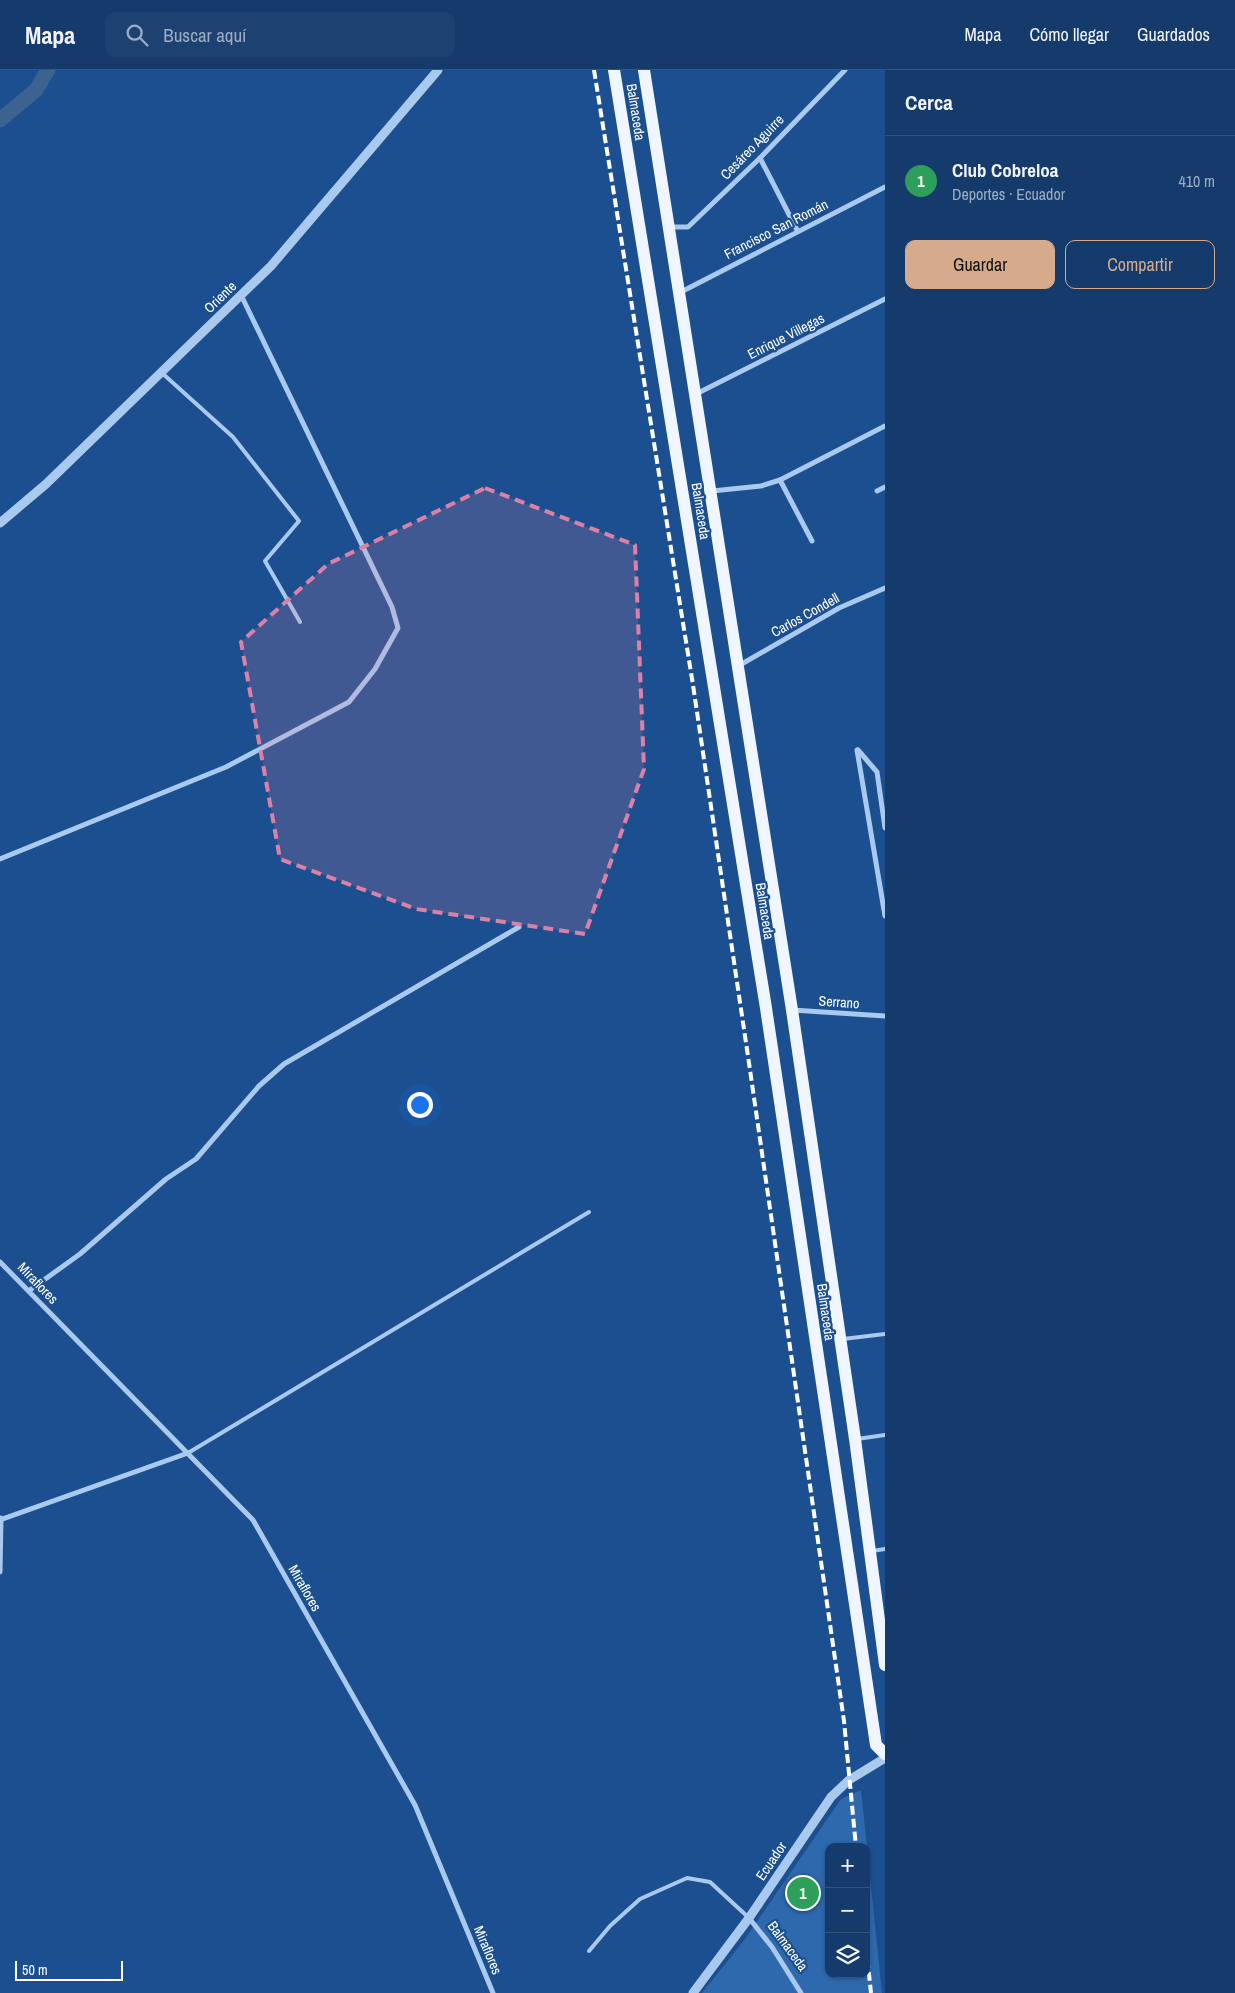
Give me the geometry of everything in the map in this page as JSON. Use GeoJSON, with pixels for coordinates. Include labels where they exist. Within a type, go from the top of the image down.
{"type":"FeatureCollection","features":[{"type":"Feature","properties":{"kind":"main road","name":"Balmaceda"},"geometry":{"type":"LineString","coordinates":[[614,70],[766,1008],[875,1740],[877,1748],[885,1756]]}},
{"type":"Feature","properties":{"kind":"main road","name":"Balmaceda"},"geometry":{"type":"LineString","coordinates":[[644,70],[792,1010],[841,1339],[885,1665]]}},
{"type":"Feature","properties":{"kind":"street","name":"Oriente"},"geometry":{"type":"LineString","coordinates":[[0,523],[46,484],[271,266],[438,70]]}},
{"type":"Feature","properties":{"kind":"street","name":"Cesáreo Aguirre"},"geometry":{"type":"LineString","coordinates":[[670,228],[688,226],[760,158],[845,70]]}},
{"type":"Feature","properties":{"kind":"street"},"geometry":{"type":"LineString","coordinates":[[760,158],[796,230]]}},
{"type":"Feature","properties":{"kind":"street","name":"Francisco San Román"},"geometry":{"type":"LineString","coordinates":[[679,293],[796,230],[885,187]]}},
{"type":"Feature","properties":{"kind":"street"},"geometry":{"type":"LineString","coordinates":[[0,859],[226,768],[349,702],[376,669],[398,628],[392,607],[241,295]]}},
{"type":"Feature","properties":{"kind":"street","name":"Enrique Villegas"},"geometry":{"type":"LineString","coordinates":[[696,394],[885,299]]}},
{"type":"Feature","properties":{"kind":"street"},"geometry":{"type":"LineString","coordinates":[[711,491],[760,486],[780,480],[885,426]]}},
{"type":"Feature","properties":{"kind":"street"},"geometry":{"type":"LineString","coordinates":[[780,480],[812,541]]}},
{"type":"Feature","properties":{"kind":"street"},"geometry":{"type":"LineString","coordinates":[[877,491],[885,487]]}},
{"type":"Feature","properties":{"kind":"street","name":"Carlos Condell"},"geometry":{"type":"LineString","coordinates":[[737,667],[839,608],[885,588]]}},
{"type":"Feature","properties":{"kind":"street"},"geometry":{"type":"LineString","coordinates":[[885,828],[877,772],[857,750],[885,916]]}},
{"type":"Feature","properties":{"kind":"street"},"geometry":{"type":"LineString","coordinates":[[880,887],[885,882]]}},
{"type":"Feature","properties":{"kind":"street"},"geometry":{"type":"LineString","coordinates":[[30,1290],[80,1254],[166,1179],[196,1159],[260,1086],[284,1064],[518,927]]}},
{"type":"Feature","properties":{"kind":"street","name":"Serrano"},"geometry":{"type":"LineString","coordinates":[[792,1010],[885,1016]]}},
{"type":"Feature","properties":{"kind":"street","name":"Miraflores"},"geometry":{"type":"LineString","coordinates":[[0,1262],[30,1290],[253,1520],[415,1805],[494,1993]]}},
{"type":"Feature","properties":{"kind":"street"},"geometry":{"type":"LineString","coordinates":[[0,1572],[0,1519],[188,1453]]}},
{"type":"Feature","properties":{"kind":"street","name":"Ecuador"},"geometry":{"type":"LineString","coordinates":[[693,1993],[749,1918],[830,1797],[849,1780],[885,1756]]}},
{"type":"Feature","properties":{"kind":"street","name":"Balmaceda"},"geometry":{"type":"LineString","coordinates":[[749,1918],[772,1947],[801,1993]]}},
{"type":"Feature","properties":{"kind":"lane"},"geometry":{"type":"LineString","coordinates":[[162,373],[233,437],[299,521],[264,561],[300,622]]}},
{"type":"Feature","properties":{"kind":"lane"},"geometry":{"type":"LineString","coordinates":[[188,1453],[589,1212]]}},
{"type":"Feature","properties":{"kind":"lane"},"geometry":{"type":"LineString","coordinates":[[841,1339],[885,1334]]}},
{"type":"Feature","properties":{"kind":"lane"},"geometry":{"type":"LineString","coordinates":[[855,1439],[885,1435]]}},
{"type":"Feature","properties":{"kind":"lane"},"geometry":{"type":"LineString","coordinates":[[870,1551],[885,1549]]}},
{"type":"Feature","properties":{"kind":"lane"},"geometry":{"type":"LineString","coordinates":[[589,1951],[610,1926],[640,1899],[687,1878],[710,1882],[749,1918]]}},
{"type":"Feature","properties":{"kind":"highlighted area"},"geometry":{"type":"Polygon","coordinates":[[[485,488],[635,545],[644,769],[585,934],[416,909],[280,859],[241,642],[328,564],[485,488]]]}},
{"type":"Feature","properties":{"kind":"shaded area"},"geometry":{"type":"Polygon","coordinates":[[[861,1790],[866,1843],[825,1843],[825,1978],[870,1978],[870,1877],[882,1993],[702,1993],[745,1939],[841,1799],[861,1790]]]}},
{"type":"Feature","properties":{"kind":"waterway"},"geometry":{"type":"LineString","coordinates":[[0,120],[36,90],[48,70]]}},
{"type":"Feature","properties":{"kind":"railway"},"geometry":{"type":"LineString","coordinates":[[594,70],[693,685],[749,1063],[844,1721],[856,1843]]}},
{"type":"Feature","properties":{"kind":"railway"},"geometry":{"type":"LineString","coordinates":[[869,1978],[871,1993]]}},
{"type":"Feature","properties":{"kind":"place","name":"Club Cobreloa"},"geometry":{"type":"Point","coordinates":[803,1893]}}]}
